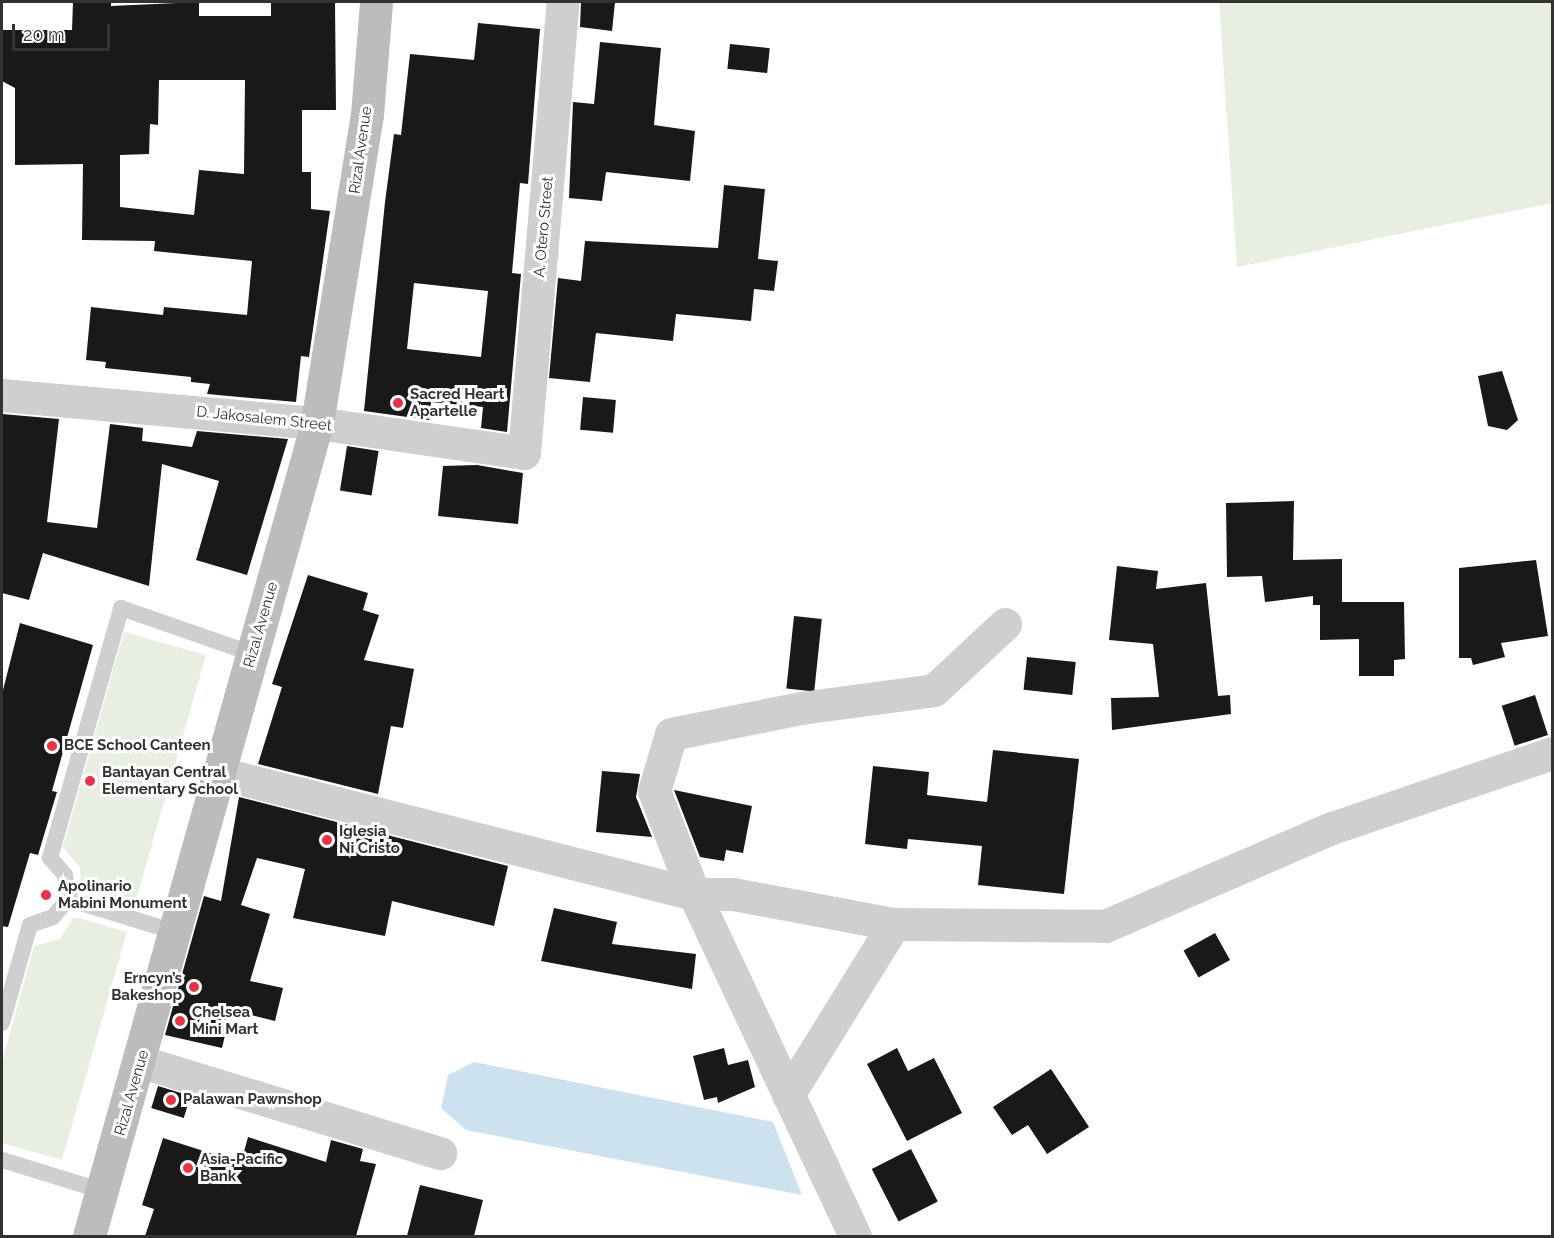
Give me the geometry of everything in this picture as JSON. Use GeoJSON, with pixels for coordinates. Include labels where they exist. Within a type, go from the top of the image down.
{"type":"FeatureCollection","features":[{"type":"Feature","properties":{"kind":"main road","name":"Rizal Avenue"},"geometry":{"type":"LineString","coordinates":[[89,1236],[142,1062],[219,773],[317,423],[367,116],[376,2]]}},
{"type":"Feature","properties":{"kind":"street","name":"A. Otero Street"},"geometry":{"type":"LineString","coordinates":[[524,453],[563,2]]}},
{"type":"Feature","properties":{"kind":"street","name":"D. Jakosalem Street"},"geometry":{"type":"LineString","coordinates":[[2,395],[317,423],[524,453]]}},
{"type":"Feature","properties":{"kind":"street"},"geometry":{"type":"LineString","coordinates":[[855,1236],[694,894],[654,791],[671,734],[801,708],[933,690],[1005,624]]}},
{"type":"Feature","properties":{"kind":"street"},"geometry":{"type":"LineString","coordinates":[[219,773],[694,894],[734,894],[894,924],[1105,926],[1332,828],[1552,753]]}},
{"type":"Feature","properties":{"kind":"street"},"geometry":{"type":"LineString","coordinates":[[788,1095],[894,924]]}},
{"type":"Feature","properties":{"kind":"street"},"geometry":{"type":"LineString","coordinates":[[142,1062],[440,1153]]}},
{"type":"Feature","properties":{"kind":"lane"},"geometry":{"type":"LineString","coordinates":[[2,1023],[30,925],[53,916],[68,899],[65,875],[50,858],[121,608],[254,654]]}},
{"type":"Feature","properties":{"kind":"lane"},"geometry":{"type":"LineString","coordinates":[[68,899],[176,932]]}},
{"type":"Feature","properties":{"kind":"lane"},"geometry":{"type":"LineString","coordinates":[[2,1160],[103,1191]]}},
{"type":"Feature","properties":{"kind":"green space"},"geometry":{"type":"Polygon","coordinates":[[[1219,2],[1552,2],[1552,203],[1237,267],[1219,2]]]}},
{"type":"Feature","properties":{"kind":"green space"},"geometry":{"type":"Polygon","coordinates":[[[124,632],[206,655],[135,904],[81,889],[80,868],[63,847],[124,632]]]}},
{"type":"Feature","properties":{"kind":"green space"},"geometry":{"type":"Polygon","coordinates":[[[74,917],[127,932],[62,1160],[2,1143],[2,1062],[34,946],[60,939],[74,917]]]}},
{"type":"Feature","properties":{"kind":"water"},"geometry":{"type":"Polygon","coordinates":[[[474,1062],[773,1122],[802,1195],[466,1130],[441,1108],[448,1075],[474,1062]]]}},
{"type":"Feature","properties":{"kind":"building"},"geometry":{"type":"Polygon","coordinates":[[[73,2],[111,2],[111,6],[199,2],[199,16],[271,16],[271,2],[335,2],[336,110],[302,110],[302,172],[311,172],[311,209],[330,211],[309,357],[301,356],[296,402],[207,394],[210,384],[191,382],[191,377],[105,368],[106,362],[86,360],[91,307],[163,315],[164,307],[247,315],[252,261],[154,251],[155,241],[82,240],[83,164],[15,165],[15,88],[2,81],[2,30],[72,30],[73,2]],[[159,80],[158,125],[150,124],[149,154],[120,155],[120,207],[194,215],[199,170],[244,174],[245,80],[159,80]]]}},
{"type":"Feature","properties":{"kind":"building"},"geometry":{"type":"Polygon","coordinates":[[[581,2],[615,2],[612,31],[580,27],[581,2]]]}},
{"type":"Feature","properties":{"kind":"building"},"geometry":{"type":"Polygon","coordinates":[[[478,23],[540,29],[528,184],[520,183],[512,273],[521,274],[507,432],[481,428],[483,407],[431,402],[429,420],[364,411],[385,202],[394,134],[401,135],[410,54],[474,60],[478,23]],[[414,283],[407,349],[481,357],[488,291],[414,283]]]}},
{"type":"Feature","properties":{"kind":"building"},"geometry":{"type":"Polygon","coordinates":[[[600,42],[661,48],[654,125],[695,131],[690,181],[606,172],[602,201],[569,198],[573,102],[594,104],[600,42]]]}},
{"type":"Feature","properties":{"kind":"building"},"geometry":{"type":"Polygon","coordinates":[[[730,44],[770,48],[767,73],[727,69],[730,44]]]}},
{"type":"Feature","properties":{"kind":"building"},"geometry":{"type":"Polygon","coordinates":[[[724,185],[765,189],[758,259],[778,261],[774,291],[754,289],[751,321],[676,314],[673,341],[596,333],[590,382],[549,378],[558,278],[581,281],[585,241],[718,248],[724,185]]]}},
{"type":"Feature","properties":{"kind":"building"},"geometry":{"type":"Polygon","coordinates":[[[1502,371],[1518,420],[1507,430],[1488,426],[1478,376],[1502,371]]]}},
{"type":"Feature","properties":{"kind":"building"},"geometry":{"type":"Polygon","coordinates":[[[583,397],[616,400],[613,433],[580,430],[583,397]]]}},
{"type":"Feature","properties":{"kind":"building"},"geometry":{"type":"Polygon","coordinates":[[[2,414],[59,419],[47,522],[97,528],[110,424],[143,428],[142,441],[192,447],[197,431],[288,439],[247,575],[196,560],[219,481],[162,464],[149,586],[43,553],[29,600],[2,593],[2,414]]]}},
{"type":"Feature","properties":{"kind":"building"},"geometry":{"type":"Polygon","coordinates":[[[347,446],[379,451],[372,495],[340,490],[347,446]]]}},
{"type":"Feature","properties":{"kind":"building"},"geometry":{"type":"Polygon","coordinates":[[[477,465],[523,473],[518,524],[438,516],[443,466],[477,465]]]}},
{"type":"Feature","properties":{"kind":"building"},"geometry":{"type":"Polygon","coordinates":[[[1294,501],[1293,560],[1342,559],[1342,602],[1404,602],[1405,659],[1394,660],[1394,676],[1359,676],[1359,639],[1320,640],[1320,605],[1313,605],[1313,596],[1265,602],[1262,576],[1227,577],[1226,503],[1294,501]]]}},
{"type":"Feature","properties":{"kind":"building"},"geometry":{"type":"Polygon","coordinates":[[[1536,560],[1548,636],[1501,643],[1505,657],[1473,665],[1471,658],[1459,658],[1459,568],[1536,560]]]}},
{"type":"Feature","properties":{"kind":"building"},"geometry":{"type":"Polygon","coordinates":[[[1117,566],[1158,571],[1156,589],[1206,583],[1218,696],[1230,695],[1231,714],[1112,730],[1111,698],[1159,697],[1153,644],[1109,640],[1117,566]]]}},
{"type":"Feature","properties":{"kind":"building"},"geometry":{"type":"Polygon","coordinates":[[[308,575],[368,593],[363,610],[379,615],[364,660],[414,669],[403,728],[391,726],[378,794],[258,764],[282,687],[272,684],[308,575]]]}},
{"type":"Feature","properties":{"kind":"building"},"geometry":{"type":"Polygon","coordinates":[[[794,616],[822,619],[814,692],[786,689],[794,616]]]}},
{"type":"Feature","properties":{"kind":"building"},"geometry":{"type":"Polygon","coordinates":[[[20,623],[93,645],[52,791],[57,792],[38,855],[30,853],[8,927],[2,926],[2,694],[20,623]]]}},
{"type":"Feature","properties":{"kind":"building"},"geometry":{"type":"Polygon","coordinates":[[[1027,657],[1076,662],[1072,695],[1024,690],[1027,657]]]}},
{"type":"Feature","properties":{"kind":"building"},"geometry":{"type":"Polygon","coordinates":[[[1535,695],[1548,735],[1515,746],[1502,706],[1535,695]]]}},
{"type":"Feature","properties":{"kind":"building"},"geometry":{"type":"Polygon","coordinates":[[[993,750],[1079,759],[1064,894],[978,885],[982,846],[908,839],[907,849],[865,844],[873,766],[929,772],[927,795],[987,802],[993,750]]]}},
{"type":"Feature","properties":{"kind":"building"},"geometry":{"type":"Polygon","coordinates":[[[602,771],[640,774],[636,797],[652,837],[596,832],[602,771]]]}},
{"type":"Feature","properties":{"kind":"building"},"geometry":{"type":"Polygon","coordinates":[[[674,790],[752,806],[743,853],[726,850],[724,861],[700,857],[674,790]]]}},
{"type":"Feature","properties":{"kind":"building"},"geometry":{"type":"Polygon","coordinates":[[[239,797],[508,866],[494,926],[392,901],[385,936],[293,918],[305,869],[257,858],[241,905],[270,914],[250,981],[283,988],[275,1021],[231,1010],[222,1048],[165,1035],[204,896],[221,901],[239,797]]]}},
{"type":"Feature","properties":{"kind":"building"},"geometry":{"type":"Polygon","coordinates":[[[554,908],[617,922],[612,944],[696,954],[692,989],[541,961],[554,908]]]}},
{"type":"Feature","properties":{"kind":"building"},"geometry":{"type":"Polygon","coordinates":[[[1215,933],[1230,960],[1199,978],[1184,950],[1215,933]]]}},
{"type":"Feature","properties":{"kind":"building"},"geometry":{"type":"Polygon","coordinates":[[[724,1048],[728,1065],[748,1060],[755,1087],[718,1103],[717,1097],[704,1100],[693,1056],[724,1048]]]}},
{"type":"Feature","properties":{"kind":"building"},"geometry":{"type":"Polygon","coordinates":[[[897,1048],[908,1071],[934,1058],[962,1113],[907,1141],[867,1064],[897,1048]]]}},
{"type":"Feature","properties":{"kind":"building"},"geometry":{"type":"Polygon","coordinates":[[[1051,1069],[1089,1127],[1047,1154],[1028,1125],[1012,1135],[993,1107],[1051,1069]]]}},
{"type":"Feature","properties":{"kind":"building","name":"Palawan Pawnshop"},"geometry":{"type":"Polygon","coordinates":[[[158,1086],[191,1096],[184,1118],[151,1108],[158,1086]]]}},
{"type":"Feature","properties":{"kind":"building"},"geometry":{"type":"Polygon","coordinates":[[[248,1137],[326,1162],[331,1140],[363,1149],[360,1161],[376,1164],[356,1236],[145,1236],[154,1209],[142,1205],[163,1138],[241,1163],[248,1137]]]}},
{"type":"Feature","properties":{"kind":"building"},"geometry":{"type":"Polygon","coordinates":[[[911,1149],[938,1202],[899,1222],[872,1169],[911,1149]]]}},
{"type":"Feature","properties":{"kind":"building"},"geometry":{"type":"Polygon","coordinates":[[[420,1185],[483,1200],[474,1236],[407,1236],[420,1185]]]}},
{"type":"Feature","properties":{"kind":"place","name":"Sacred Heart Apartelle"},"geometry":{"type":"Point","coordinates":[398,403]}},
{"type":"Feature","properties":{"kind":"place","name":"BCE School Canteen"},"geometry":{"type":"Point","coordinates":[52,746]}},
{"type":"Feature","properties":{"kind":"place","name":"Bantayan Central Elementary School"},"geometry":{"type":"Point","coordinates":[90,781]}},
{"type":"Feature","properties":{"kind":"place","name":"Iglesia Ni Cristo"},"geometry":{"type":"Point","coordinates":[327,840]}},
{"type":"Feature","properties":{"kind":"place","name":"Apolinario Mabini Monument"},"geometry":{"type":"Point","coordinates":[46,895]}},
{"type":"Feature","properties":{"kind":"place","name":"Erncyn’s Bakeshop"},"geometry":{"type":"Point","coordinates":[194,987]}},
{"type":"Feature","properties":{"kind":"place","name":"Chelsea Mini Mart"},"geometry":{"type":"Point","coordinates":[180,1021]}},
{"type":"Feature","properties":{"kind":"place","name":"Palawan Pawnshop"},"geometry":{"type":"Point","coordinates":[171,1100]}},
{"type":"Feature","properties":{"kind":"place","name":"Asia-Pacific Bank"},"geometry":{"type":"Point","coordinates":[188,1168]}}]}
